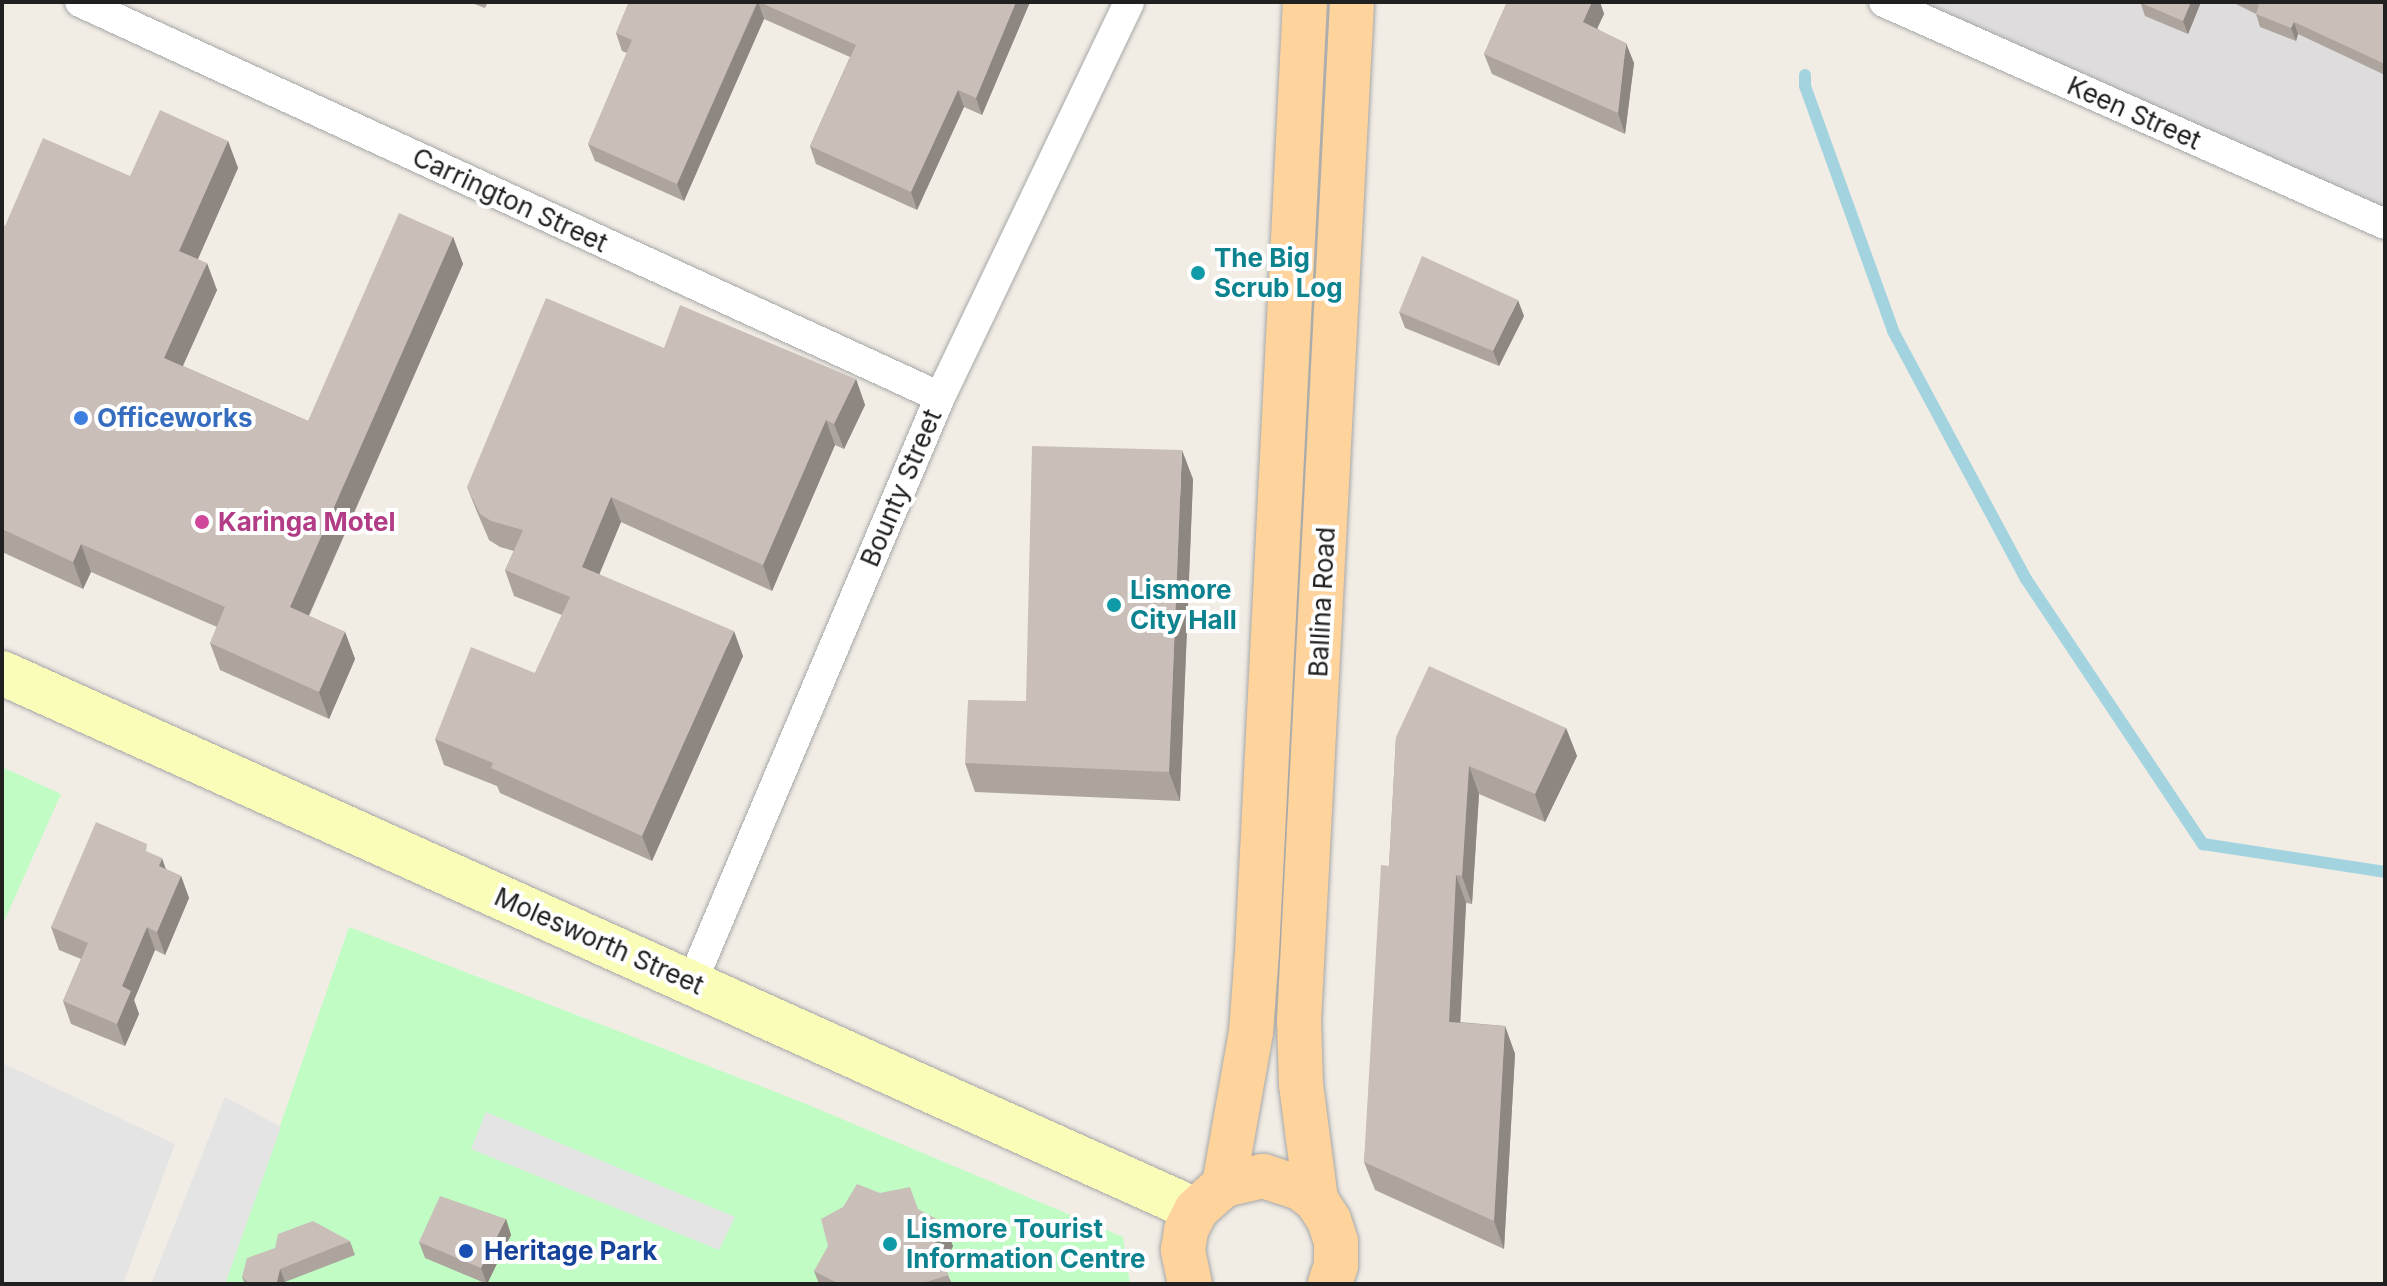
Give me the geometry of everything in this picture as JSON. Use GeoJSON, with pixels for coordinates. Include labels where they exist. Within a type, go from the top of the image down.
{"type":"FeatureCollection","features":[{"type":"Feature","properties":{"kind":"main road","name":"Ballina Road"},"geometry":{"type":"LineString","coordinates":[[1190,1284],[1183,1250],[1186,1230],[1210,1198],[1249,1048],[1257,952],[1305,2]]}},
{"type":"Feature","properties":{"kind":"main road","name":"Ballina Road"},"geometry":{"type":"LineString","coordinates":[[1330,1284],[1336,1265],[1336,1242],[1329,1220],[1316,1200],[1301,1084],[1299,1021],[1352,2]]}},
{"type":"Feature","properties":{"kind":"main road"},"geometry":{"type":"LineString","coordinates":[[1210,1198],[1263,1176],[1300,1188],[1316,1200]]}},
{"type":"Feature","properties":{"kind":"street","name":"Carrington Street"},"geometry":{"type":"LineString","coordinates":[[80,2],[940,397]]}},
{"type":"Feature","properties":{"kind":"street","name":"Bounty Street"},"geometry":{"type":"LineString","coordinates":[[692,982],[940,397],[1129,2]]}},
{"type":"Feature","properties":{"kind":"street","name":"Keen Street"},"geometry":{"type":"LineString","coordinates":[[1884,2],[2385,224]]}},
{"type":"Feature","properties":{"kind":"street","name":"Molesworth Street"},"geometry":{"type":"LineString","coordinates":[[2,673],[692,982],[1210,1198]]}},
{"type":"Feature","properties":{"kind":"shaded area"},"geometry":{"type":"Polygon","coordinates":[[[1882,2],[2385,2],[2385,229],[1882,2]]]}},
{"type":"Feature","properties":{"kind":"shaded area"},"geometry":{"type":"Polygon","coordinates":[[[2,1063],[175,1144],[123,1284],[2,1284],[2,1063]]]}},
{"type":"Feature","properties":{"kind":"shaded area"},"geometry":{"type":"Polygon","coordinates":[[[225,1097],[281,1127],[225,1284],[151,1284],[225,1097]]]}},
{"type":"Feature","properties":{"kind":"shaded area"},"geometry":{"type":"Polygon","coordinates":[[[486,1112],[735,1217],[719,1250],[471,1149],[486,1112]]]}},
{"type":"Feature","properties":{"kind":"green space"},"geometry":{"type":"Polygon","coordinates":[[[2,767],[61,794],[2,926],[2,767]]]}},
{"type":"Feature","properties":{"kind":"green space","name":"Heritage Park"},"geometry":{"type":"Polygon","coordinates":[[[349,927],[799,1101],[1123,1237],[1130,1284],[225,1284],[349,927]]]}},
{"type":"Feature","properties":{"kind":"building"},"geometry":{"type":"Polygon","coordinates":[[[629,2],[757,2],[677,184],[588,144],[632,40],[616,33],[629,2]]]}},
{"type":"Feature","properties":{"kind":"building"},"geometry":{"type":"Polygon","coordinates":[[[759,2],[1016,2],[976,98],[958,90],[911,192],[810,146],[856,45],[759,2]]]}},
{"type":"Feature","properties":{"kind":"building"},"geometry":{"type":"Polygon","coordinates":[[[1507,2],[1592,2],[1583,22],[1626,43],[1618,113],[1484,54],[1507,2]]]}},
{"type":"Feature","properties":{"kind":"building"},"geometry":{"type":"Polygon","coordinates":[[[2141,2],[2191,2],[2183,21],[2141,2]]]}},
{"type":"Feature","properties":{"kind":"building"},"geometry":{"type":"Polygon","coordinates":[[[2253,2],[2385,2],[2385,64],[2294,22],[2291,28],[2256,14],[2259,5],[2253,2]]]}},
{"type":"Feature","properties":{"kind":"building"},"geometry":{"type":"Polygon","coordinates":[[[160,110],[228,141],[179,251],[207,263],[164,358],[308,421],[399,213],[453,237],[290,607],[345,632],[319,692],[210,643],[225,607],[81,544],[73,562],[2,529],[2,225],[5,226],[43,138],[130,176],[160,110]]]}},
{"type":"Feature","properties":{"kind":"building"},"geometry":{"type":"Polygon","coordinates":[[[1422,256],[1518,300],[1493,351],[1399,312],[1422,256]]]}},
{"type":"Feature","properties":{"kind":"building"},"geometry":{"type":"Polygon","coordinates":[[[546,298],[664,348],[680,305],[856,379],[834,424],[826,420],[763,565],[611,497],[582,567],[734,631],[642,836],[491,768],[493,763],[435,739],[471,647],[535,673],[570,597],[505,570],[523,530],[491,521],[480,514],[467,487],[546,298]]]}},
{"type":"Feature","properties":{"kind":"building","name":"Lismore City Hall"},"geometry":{"type":"Polygon","coordinates":[[[1032,446],[1182,450],[1169,772],[965,763],[968,700],[1026,701],[1032,446]]]}},
{"type":"Feature","properties":{"kind":"building"},"geometry":{"type":"Polygon","coordinates":[[[1429,666],[1566,728],[1535,794],[1469,766],[1462,876],[1456,875],[1449,1022],[1505,1026],[1494,1221],[1364,1162],[1381,865],[1389,866],[1396,737],[1429,666]]]}},
{"type":"Feature","properties":{"kind":"building"},"geometry":{"type":"Polygon","coordinates":[[[96,822],[147,844],[146,851],[162,858],[159,866],[181,876],[157,932],[147,927],[122,986],[131,991],[117,1024],[63,1001],[88,943],[51,927],[96,822]]]}},
{"type":"Feature","properties":{"kind":"building","name":"Lismore Tourist Information Centre"},"geometry":{"type":"Polygon","coordinates":[[[857,1184],[880,1193],[910,1187],[918,1209],[944,1223],[933,1248],[949,1275],[919,1284],[839,1284],[814,1271],[828,1246],[821,1219],[843,1207],[857,1184]]]}},
{"type":"Feature","properties":{"kind":"building","name":"Heritage Park"},"geometry":{"type":"Polygon","coordinates":[[[440,1196],[506,1219],[481,1268],[419,1242],[440,1196]]]}},
{"type":"Feature","properties":{"kind":"building"},"geometry":{"type":"Polygon","coordinates":[[[313,1221],[350,1241],[280,1269],[277,1282],[271,1284],[250,1284],[242,1277],[247,1258],[275,1248],[278,1234],[313,1221]]]}},
{"type":"Feature","properties":{"kind":"waterway"},"geometry":{"type":"LineString","coordinates":[[1805,75],[1805,86],[1893,331],[2026,579],[2203,844],[2385,872]]}},
{"type":"Feature","properties":{"kind":"place","name":"The Big Scrub Log"},"geometry":{"type":"Point","coordinates":[1198,273]}},
{"type":"Feature","properties":{"kind":"place","name":"Officeworks"},"geometry":{"type":"Point","coordinates":[81,418]}},
{"type":"Feature","properties":{"kind":"place","name":"Karinga Motel"},"geometry":{"type":"Point","coordinates":[202,522]}},
{"type":"Feature","properties":{"kind":"place","name":"Lismore City Hall"},"geometry":{"type":"Point","coordinates":[1114,605]}},
{"type":"Feature","properties":{"kind":"place","name":"Lismore Tourist Information Centre"},"geometry":{"type":"Point","coordinates":[890,1244]}},
{"type":"Feature","properties":{"kind":"place","name":"Heritage Park"},"geometry":{"type":"Point","coordinates":[466,1251]}}]}
